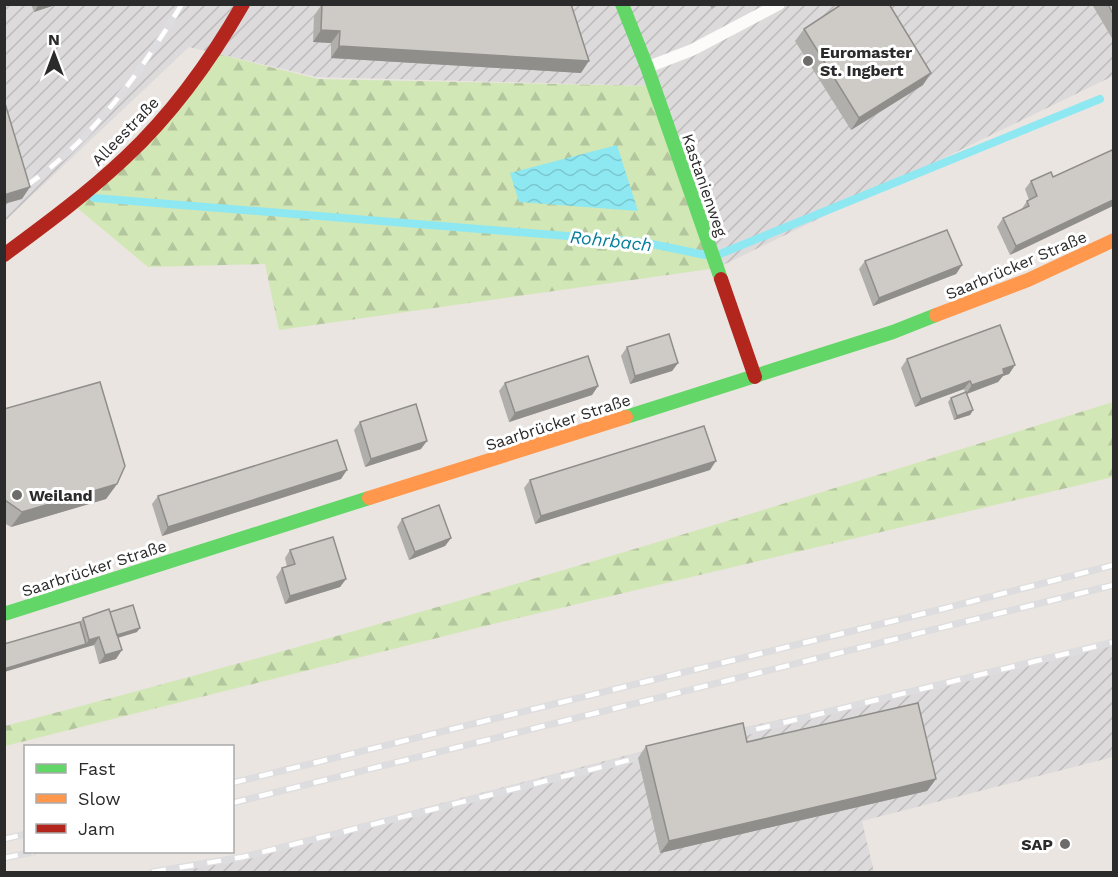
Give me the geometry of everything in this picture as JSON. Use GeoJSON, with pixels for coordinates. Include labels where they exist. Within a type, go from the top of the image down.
{"type":"FeatureCollection","features":[{"type":"Feature","properties":{"kind":"main road","name":"Alleestraße"},"geometry":{"type":"LineString","coordinates":[[4,255],[110,172],[148,134],[212,53],[243,4]]}},
{"type":"Feature","properties":{"kind":"main road","name":"Kastanienweg"},"geometry":{"type":"LineString","coordinates":[[622,4],[647,67],[755,377]]}},
{"type":"Feature","properties":{"kind":"main road","name":"Saarbrücker Straße"},"geometry":{"type":"LineString","coordinates":[[4,614],[893,332],[1028,280],[1113,240]]}},
{"type":"Feature","properties":{"kind":"lane"},"geometry":{"type":"LineString","coordinates":[[647,67],[692,50],[779,4]]}},
{"type":"Feature","properties":{"kind":"shaded area"},"geometry":{"type":"Polygon","coordinates":[[[5,5],[1113,5],[1113,76],[717,268],[653,86],[317,77],[189,47],[5,221],[5,5]]]}},
{"type":"Feature","properties":{"kind":"shaded area"},"geometry":{"type":"Polygon","coordinates":[[[1113,645],[1113,757],[862,821],[874,872],[175,872],[690,739],[1051,661],[1113,645]]]}},
{"type":"Feature","properties":{"kind":"green space"},"geometry":{"type":"Polygon","coordinates":[[[214,53],[318,79],[653,86],[717,268],[279,330],[265,264],[148,267],[76,207],[214,53]]]}},
{"type":"Feature","properties":{"kind":"green space"},"geometry":{"type":"Polygon","coordinates":[[[1113,402],[1113,477],[493,624],[5,746],[5,726],[422,611],[1113,402]]]}},
{"type":"Feature","properties":{"kind":"water"},"geometry":{"type":"Polygon","coordinates":[[[617,145],[638,211],[519,202],[510,173],[617,145]]]}},
{"type":"Feature","properties":{"kind":"building"},"geometry":{"type":"Polygon","coordinates":[[[322,4],[571,4],[589,61],[339,46],[340,31],[321,30],[322,4]]]}},
{"type":"Feature","properties":{"kind":"building"},"geometry":{"type":"Polygon","coordinates":[[[842,4],[889,4],[931,73],[859,118],[804,29],[842,4]]]}},
{"type":"Feature","properties":{"kind":"building"},"geometry":{"type":"Polygon","coordinates":[[[1108,4],[1113,4],[1113,14],[1108,4]]]}},
{"type":"Feature","properties":{"kind":"building"},"geometry":{"type":"Polygon","coordinates":[[[4,100],[30,187],[4,195],[4,100]]]}},
{"type":"Feature","properties":{"kind":"building"},"geometry":{"type":"Polygon","coordinates":[[[1112,150],[1113,200],[1016,246],[1003,218],[1029,206],[1027,201],[1037,196],[1031,181],[1051,172],[1053,177],[1112,150]]]}},
{"type":"Feature","properties":{"kind":"building"},"geometry":{"type":"Polygon","coordinates":[[[947,230],[962,265],[879,298],[865,261],[947,230]]]}},
{"type":"Feature","properties":{"kind":"building"},"geometry":{"type":"Polygon","coordinates":[[[1000,325],[1015,365],[1003,369],[1004,374],[972,385],[970,381],[921,399],[907,359],[1000,325]]]}},
{"type":"Feature","properties":{"kind":"building"},"geometry":{"type":"Polygon","coordinates":[[[669,334],[678,363],[635,376],[627,347],[669,334]]]}},
{"type":"Feature","properties":{"kind":"building"},"geometry":{"type":"Polygon","coordinates":[[[588,356],[598,386],[515,413],[505,383],[588,356]]]}},
{"type":"Feature","properties":{"kind":"building"},"geometry":{"type":"Polygon","coordinates":[[[100,382],[125,466],[117,484],[22,512],[5,500],[4,409],[100,382]]]}},
{"type":"Feature","properties":{"kind":"building"},"geometry":{"type":"Polygon","coordinates":[[[966,392],[973,410],[957,416],[951,398],[966,392]]]}},
{"type":"Feature","properties":{"kind":"building"},"geometry":{"type":"Polygon","coordinates":[[[416,404],[427,441],[371,459],[360,422],[416,404]]]}},
{"type":"Feature","properties":{"kind":"building"},"geometry":{"type":"Polygon","coordinates":[[[704,426],[716,461],[541,516],[530,480],[704,426]]]}},
{"type":"Feature","properties":{"kind":"building"},"geometry":{"type":"Polygon","coordinates":[[[337,440],[347,470],[168,527],[158,496],[337,440]]]}},
{"type":"Feature","properties":{"kind":"building"},"geometry":{"type":"Polygon","coordinates":[[[439,505],[451,538],[415,552],[402,519],[439,505]]]}},
{"type":"Feature","properties":{"kind":"building"},"geometry":{"type":"Polygon","coordinates":[[[333,537],[346,579],[290,596],[282,568],[295,564],[290,550],[333,537]]]}},
{"type":"Feature","properties":{"kind":"building"},"geometry":{"type":"Polygon","coordinates":[[[133,605],[140,628],[117,635],[110,612],[133,605]]]}},
{"type":"Feature","properties":{"kind":"building"},"geometry":{"type":"Polygon","coordinates":[[[109,609],[122,650],[105,655],[99,637],[89,640],[83,618],[109,609]]]}},
{"type":"Feature","properties":{"kind":"building"},"geometry":{"type":"Polygon","coordinates":[[[80,622],[86,644],[4,669],[4,644],[80,622]]]}},
{"type":"Feature","properties":{"kind":"building"},"geometry":{"type":"Polygon","coordinates":[[[918,703],[936,779],[669,841],[646,746],[743,723],[747,742],[918,703]]]}},
{"type":"Feature","properties":{"kind":"waterway","name":"Rohrbach"},"geometry":{"type":"LineString","coordinates":[[720,254],[1100,99]]}},
{"type":"Feature","properties":{"kind":"waterway","name":"Rohrbach"},"geometry":{"type":"LineString","coordinates":[[94,198],[642,242],[705,255]]}},
{"type":"Feature","properties":{"kind":"railway"},"geometry":{"type":"LineString","coordinates":[[4,200],[36,179],[86,135],[121,94],[153,50],[182,4]]}},
{"type":"Feature","properties":{"kind":"railway"},"geometry":{"type":"LineString","coordinates":[[234,783],[1114,565]]}},
{"type":"Feature","properties":{"kind":"railway"},"geometry":{"type":"LineString","coordinates":[[234,803],[1114,585]]}},
{"type":"Feature","properties":{"kind":"railway"},"geometry":{"type":"LineString","coordinates":[[729,736],[1114,642]]}},
{"type":"Feature","properties":{"kind":"railway"},"geometry":{"type":"LineString","coordinates":[[152,872],[243,857],[653,754]]}},
{"type":"Feature","properties":{"kind":"railway"},"geometry":{"type":"LineString","coordinates":[[4,839],[24,834]]}},
{"type":"Feature","properties":{"kind":"railway"},"geometry":{"type":"LineString","coordinates":[[4,858],[28,853]]}},
{"type":"Feature","properties":{"kind":"traffic: fast"},"geometry":{"type":"LineString","coordinates":[[622,4],[647,67],[721,279]]}},
{"type":"Feature","properties":{"kind":"traffic: fast"},"geometry":{"type":"LineString","coordinates":[[626,417],[893,332],[936,315]]}},
{"type":"Feature","properties":{"kind":"traffic: fast"},"geometry":{"type":"LineString","coordinates":[[4,614],[369,498]]}},
{"type":"Feature","properties":{"kind":"traffic: slow"},"geometry":{"type":"LineString","coordinates":[[936,315],[1028,280],[1114,240]]}},
{"type":"Feature","properties":{"kind":"traffic: slow"},"geometry":{"type":"LineString","coordinates":[[369,498],[626,417]]}},
{"type":"Feature","properties":{"kind":"traffic: jam"},"geometry":{"type":"LineString","coordinates":[[4,255],[82,196],[143,140],[190,85],[243,4]]}},
{"type":"Feature","properties":{"kind":"traffic: jam"},"geometry":{"type":"LineString","coordinates":[[721,279],[755,377]]}},
{"type":"Feature","properties":{"kind":"place","name":"Euromaster St. Ingbert"},"geometry":{"type":"Point","coordinates":[808,61]}},
{"type":"Feature","properties":{"kind":"place","name":"Weiland"},"geometry":{"type":"Point","coordinates":[17,495]}},
{"type":"Feature","properties":{"kind":"place","name":"SAP"},"geometry":{"type":"Point","coordinates":[1065,844]}}]}
